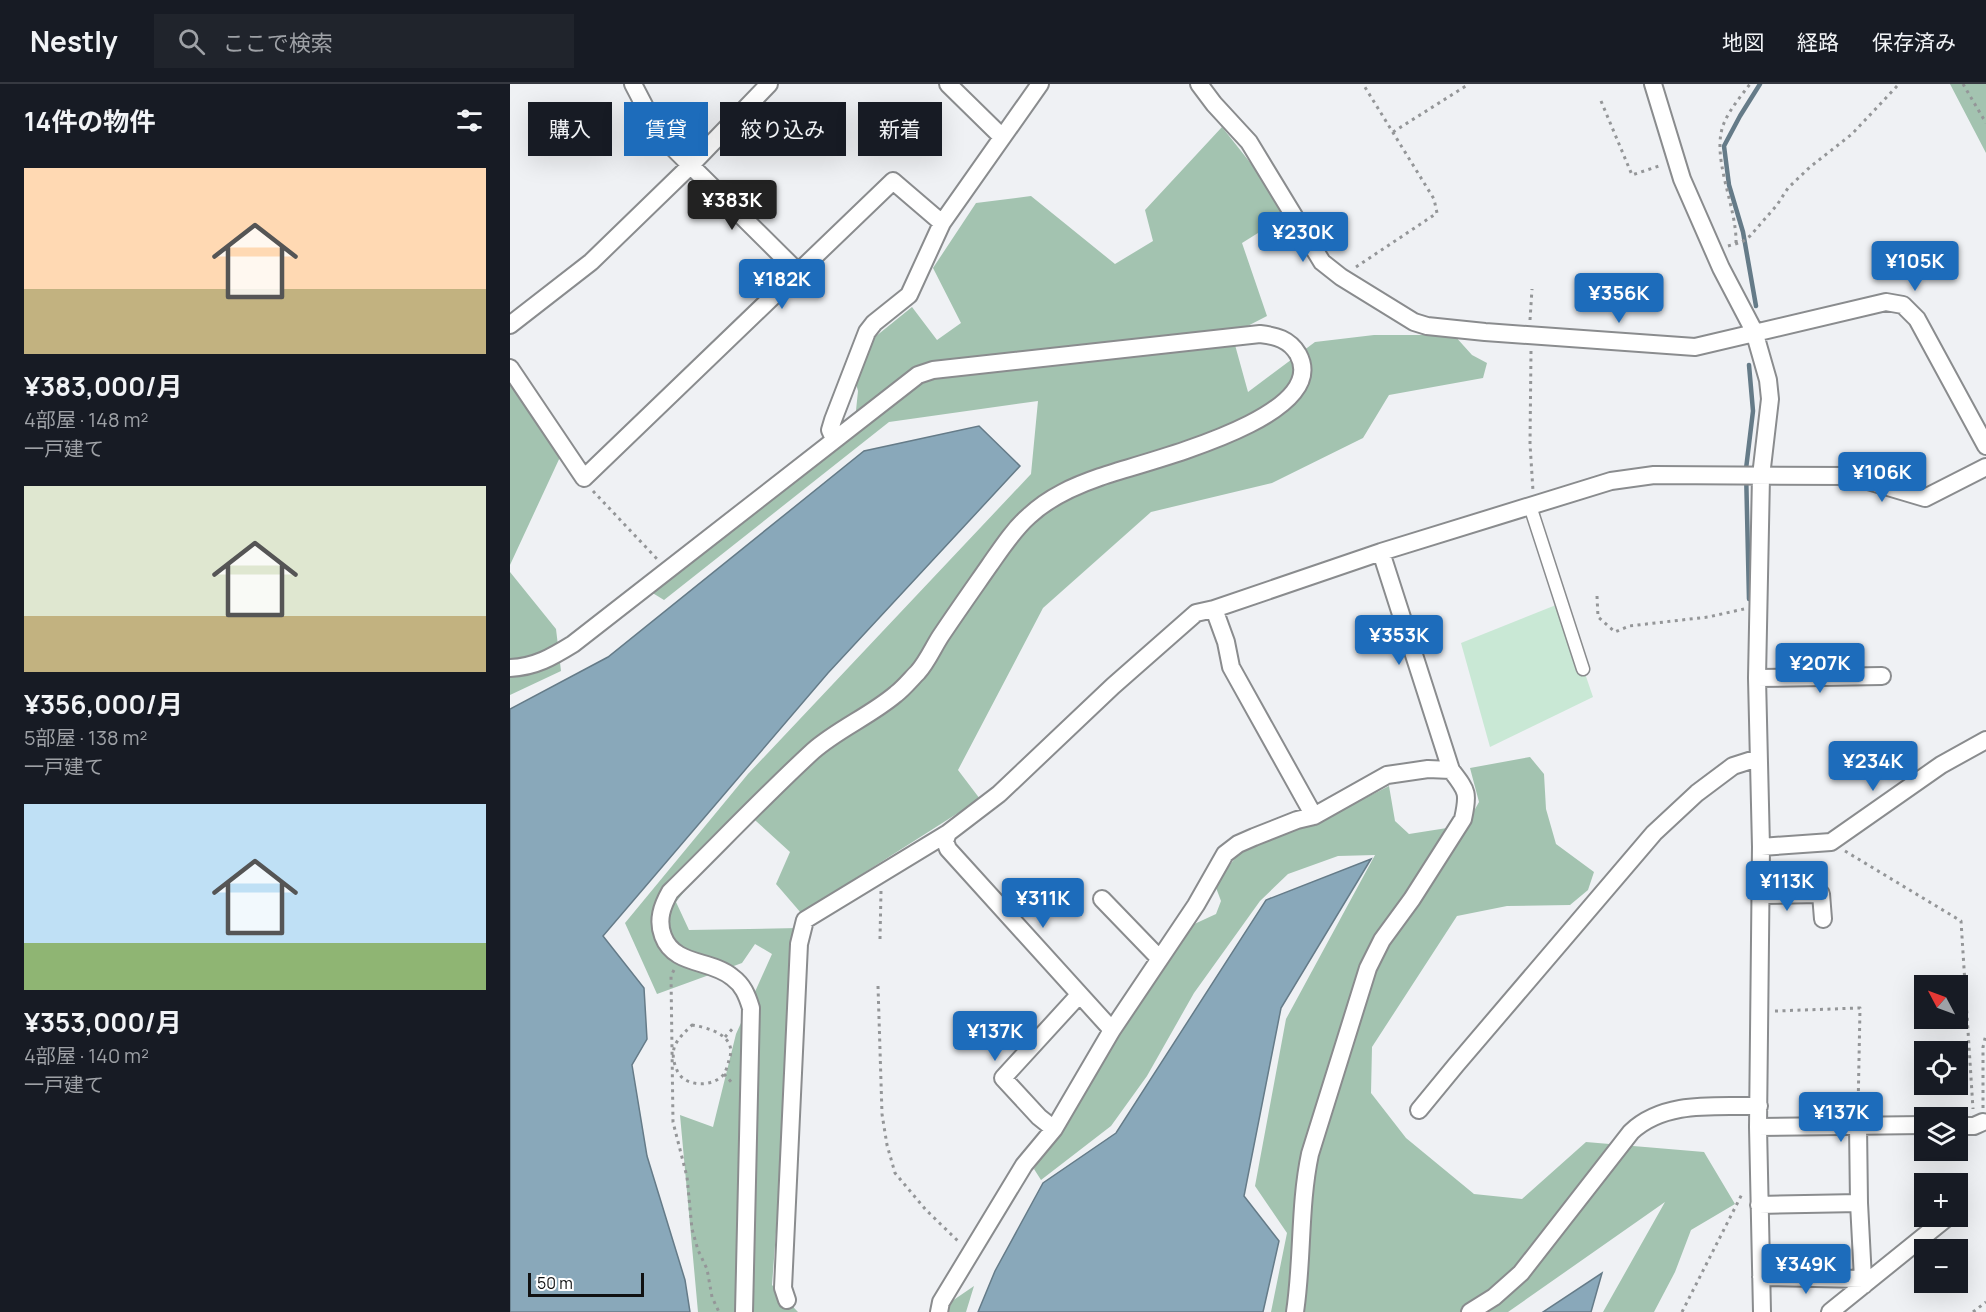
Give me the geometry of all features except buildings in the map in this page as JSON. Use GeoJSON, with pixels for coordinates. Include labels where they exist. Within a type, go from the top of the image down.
{"type":"FeatureCollection","features":[{"type":"Feature","properties":{"kind":"street"},"geometry":{"type":"LineString","coordinates":[[633,84],[659,134],[798,272]]}},
{"type":"Feature","properties":{"kind":"street"},"geometry":{"type":"LineString","coordinates":[[510,325],[591,262],[690,166],[769,84]]}},
{"type":"Feature","properties":{"kind":"street"},"geometry":{"type":"LineString","coordinates":[[948,84],[1001,136]]}},
{"type":"Feature","properties":{"kind":"street"},"geometry":{"type":"LineString","coordinates":[[834,439],[830,430],[833,420],[867,332],[874,322],[909,295],[942,223],[1001,136],[1040,84]]}},
{"type":"Feature","properties":{"kind":"street"},"geometry":{"type":"LineString","coordinates":[[1199,84],[1249,142],[1322,262],[1341,277],[1414,322],[1427,327],[1695,347],[1886,302],[1903,305],[1917,319],[1986,446]]}},
{"type":"Feature","properties":{"kind":"street"},"geometry":{"type":"LineString","coordinates":[[1653,84],[1682,179],[1716,257],[1754,332],[1768,380],[1770,399],[1761,476],[1757,607],[1761,847],[1758,1127],[1762,1312]]}},
{"type":"Feature","properties":{"kind":"street"},"geometry":{"type":"LineString","coordinates":[[510,368],[584,478],[893,181],[942,223]]}},
{"type":"Feature","properties":{"kind":"street"},"geometry":{"type":"LineString","coordinates":[[510,668],[526,668],[547,660],[573,644],[918,375],[933,370],[1260,334],[1286,340],[1302,361],[1300,382],[1296,392],[1253,423],[1203,445],[1055,495],[1029,515],[1000,550],[939,638],[921,669],[897,694],[815,750],[670,892],[663,905],[660,926],[666,945],[679,956],[716,968],[731,976],[742,986],[751,1008],[744,1312]]}},
{"type":"Feature","properties":{"kind":"street"},"geometry":{"type":"LineString","coordinates":[[787,1300],[783,1288],[801,932],[805,920],[948,833],[999,794],[1113,686],[1196,613],[1214,609],[1381,552],[1611,481],[1654,475],[1851,476],[1925,498],[1986,467]]}},
{"type":"Feature","properties":{"kind":"street"},"geometry":{"type":"LineString","coordinates":[[1534,505],[1583,669]]}},
{"type":"Feature","properties":{"kind":"street"},"geometry":{"type":"LineString","coordinates":[[1295,1312],[1299,1286],[1304,1190],[1310,1154],[1368,968],[1382,940],[1412,899],[1463,819],[1466,804],[1465,788],[1451,770],[1381,552]]}},
{"type":"Feature","properties":{"kind":"street"},"geometry":{"type":"LineString","coordinates":[[1214,609],[1226,642],[1231,667],[1314,816]]}},
{"type":"Feature","properties":{"kind":"street"},"geometry":{"type":"LineString","coordinates":[[1757,678],[1882,676]]}},
{"type":"Feature","properties":{"kind":"street"},"geometry":{"type":"LineString","coordinates":[[1761,847],[1831,842],[1941,765],[1986,740]]}},
{"type":"Feature","properties":{"kind":"street"},"geometry":{"type":"LineString","coordinates":[[1419,1110],[1654,833],[1697,793],[1733,766],[1758,758]]}},
{"type":"Feature","properties":{"kind":"street"},"geometry":{"type":"LineString","coordinates":[[939,1312],[941,1302],[1024,1165],[1054,1129],[1112,1030],[1196,905],[1225,854],[1254,837],[1314,816],[1387,775],[1428,769],[1451,770]]}},
{"type":"Feature","properties":{"kind":"street"},"geometry":{"type":"LineString","coordinates":[[948,833],[945,841],[948,849],[1112,1030]]}},
{"type":"Feature","properties":{"kind":"street"},"geometry":{"type":"LineString","coordinates":[[1761,895],[1821,894],[1822,920]]}},
{"type":"Feature","properties":{"kind":"street"},"geometry":{"type":"LineString","coordinates":[[1102,899],[1159,958]]}},
{"type":"Feature","properties":{"kind":"street"},"geometry":{"type":"LineString","coordinates":[[1054,1129],[1039,1117],[1003,1078],[1079,995]]}},
{"type":"Feature","properties":{"kind":"street"},"geometry":{"type":"LineString","coordinates":[[1470,1312],[1494,1297],[1521,1273],[1631,1132],[1642,1122],[1668,1110],[1759,1106]]}},
{"type":"Feature","properties":{"kind":"street"},"geometry":{"type":"LineString","coordinates":[[1858,1125],[1863,1282]]}},
{"type":"Feature","properties":{"kind":"street"},"geometry":{"type":"LineString","coordinates":[[1758,1127],[1914,1125]]}},
{"type":"Feature","properties":{"kind":"street"},"geometry":{"type":"LineString","coordinates":[[1759,1205],[1859,1203]]}},
{"type":"Feature","properties":{"kind":"street"},"geometry":{"type":"LineString","coordinates":[[1830,1312],[1863,1282],[1935,1227]]}},
{"type":"Feature","properties":{"kind":"street"},"geometry":{"type":"LineString","coordinates":[[1761,1277],[1863,1282]]}},
{"type":"Feature","properties":{"kind":"path"},"geometry":{"type":"LineString","coordinates":[[1341,277],[1437,213],[1434,199],[1363,84]]}},
{"type":"Feature","properties":{"kind":"path"},"geometry":{"type":"LineString","coordinates":[[1392,132],[1468,84]]}},
{"type":"Feature","properties":{"kind":"path"},"geometry":{"type":"LineString","coordinates":[[1736,243],[1737,228],[1722,161],[1721,140],[1723,125],[1750,84]]}},
{"type":"Feature","properties":{"kind":"path"},"geometry":{"type":"LineString","coordinates":[[1716,257],[1731,244],[1742,242],[1750,236],[1788,188],[1810,167],[1852,134],[1899,84]]}},
{"type":"Feature","properties":{"kind":"path"},"geometry":{"type":"LineString","coordinates":[[1963,84],[1986,123]]}},
{"type":"Feature","properties":{"kind":"path"},"geometry":{"type":"LineString","coordinates":[[1601,100],[1632,174],[1676,161]]}},
{"type":"Feature","properties":{"kind":"path"},"geometry":{"type":"LineString","coordinates":[[1532,289],[1529,327],[1532,380],[1529,402],[1534,505]]}},
{"type":"Feature","properties":{"kind":"path"},"geometry":{"type":"LineString","coordinates":[[584,478],[668,571]]}},
{"type":"Feature","properties":{"kind":"path"},"geometry":{"type":"LineString","coordinates":[[1597,596],[1598,617],[1615,632],[1629,626],[1708,617],[1757,607]]}},
{"type":"Feature","properties":{"kind":"path"},"geometry":{"type":"LineString","coordinates":[[1831,842],[1961,921],[1971,1124]]}},
{"type":"Feature","properties":{"kind":"path"},"geometry":{"type":"LineString","coordinates":[[877,875],[881,886],[880,939]]}},
{"type":"Feature","properties":{"kind":"path"},"geometry":{"type":"LineString","coordinates":[[671,976],[673,1122],[687,1177],[692,1229],[707,1269],[712,1297],[719,1312]]}},
{"type":"Feature","properties":{"kind":"path"},"geometry":{"type":"LineString","coordinates":[[878,986],[882,1114],[887,1145],[896,1173],[926,1210],[970,1252]]}},
{"type":"Feature","properties":{"kind":"path"},"geometry":{"type":"LineString","coordinates":[[1758,1011],[1860,1008],[1858,1125]]}},
{"type":"Feature","properties":{"kind":"path"},"geometry":{"type":"LineString","coordinates":[[692,1025],[710,1028],[725,1037],[731,1054],[724,1074],[710,1083],[692,1083],[679,1074],[672,1055],[677,1040],[692,1025]]}},
{"type":"Feature","properties":{"kind":"path"},"geometry":{"type":"LineString","coordinates":[[1971,1124],[1986,1034]]}},
{"type":"Feature","properties":{"kind":"path"},"geometry":{"type":"LineString","coordinates":[[1682,1312],[1743,1192],[1759,1186]]}},
{"type":"Feature","properties":{"kind":"path"},"geometry":{"type":"LineString","coordinates":[[1973,1312],[1986,1302]]}},
{"type":"Feature","properties":{"kind":"green space"},"geometry":{"type":"Polygon","coordinates":[[[1950,84],[1986,84],[1986,153],[1950,84]]]}},
{"type":"Feature","properties":{"kind":"green space"},"geometry":{"type":"Polygon","coordinates":[[[1222,127],[1290,213],[1242,243],[1267,316],[1232,334],[1248,392],[1315,342],[1374,335],[1454,335],[1472,355],[1487,363],[1483,378],[1389,395],[1363,438],[1272,483],[1151,512],[1043,608],[958,770],[980,799],[801,913],[776,884],[790,852],[746,812],[676,902],[689,930],[799,928],[772,1285],[798,1312],[698,1312],[680,1115],[713,1127],[736,1034],[772,954],[755,944],[742,963],[657,994],[625,923],[748,774],[1031,474],[1038,401],[889,422],[664,600],[651,592],[854,430],[858,391],[849,358],[912,307],[937,340],[961,323],[933,268],[976,203],[1031,196],[1115,264],[1153,241],[1145,210],[1222,127]]]}},
{"type":"Feature","properties":{"kind":"green space"},"geometry":{"type":"Polygon","coordinates":[[[510,378],[561,455],[510,565],[510,378]]]}},
{"type":"Feature","properties":{"kind":"green space"},"geometry":{"type":"Polygon","coordinates":[[[510,572],[556,629],[561,671],[510,695],[510,572]]]}},
{"type":"Feature","properties":{"kind":"green space"},"geometry":{"type":"Polygon","coordinates":[[[1561,603],[1593,697],[1490,747],[1461,643],[1561,603]]]}},
{"type":"Feature","properties":{"kind":"green space"},"geometry":{"type":"Polygon","coordinates":[[[1530,757],[1544,774],[1546,809],[1556,844],[1594,872],[1588,890],[1570,905],[1507,906],[1457,916],[1372,1047],[1371,1093],[1406,1138],[1474,1194],[1522,1199],[1586,1142],[1704,1152],[1735,1204],[1691,1230],[1675,1272],[1654,1312],[1603,1312],[1665,1202],[1508,1312],[1271,1312],[1287,1233],[1255,1186],[1286,1019],[1375,855],[1338,856],[1288,874],[1260,901],[1194,993],[1147,1076],[1111,1126],[1041,1180],[1034,1169],[1118,1033],[1190,926],[1216,914],[1221,901],[1215,885],[1241,850],[1316,823],[1389,786],[1395,821],[1409,834],[1466,825],[1479,802],[1470,768],[1530,757]]]}},
{"type":"Feature","properties":{"kind":"green space"},"geometry":{"type":"Polygon","coordinates":[[[974,1286],[966,1312],[936,1312],[974,1286]]]}},
{"type":"Feature","properties":{"kind":"water"},"geometry":{"type":"Polygon","coordinates":[[[979,426],[1020,466],[828,673],[603,936],[644,988],[647,1039],[632,1065],[647,1156],[685,1280],[690,1312],[510,1312],[510,709],[608,657],[864,451],[979,426]]]}},
{"type":"Feature","properties":{"kind":"water"},"geometry":{"type":"Polygon","coordinates":[[[1371,859],[1281,1008],[1244,1196],[1279,1241],[1263,1312],[978,1312],[995,1271],[1043,1183],[1116,1133],[1266,900],[1371,859]]]}},
{"type":"Feature","properties":{"kind":"water"},"geometry":{"type":"Polygon","coordinates":[[[1602,1273],[1591,1312],[1543,1312],[1602,1273]]]}},
{"type":"Feature","properties":{"kind":"waterway"},"geometry":{"type":"LineString","coordinates":[[1756,306],[1743,232],[1729,185],[1724,146],[1760,84]]}},
{"type":"Feature","properties":{"kind":"waterway"},"geometry":{"type":"LineString","coordinates":[[1749,365],[1753,411],[1746,469],[1749,599]]}}]}
